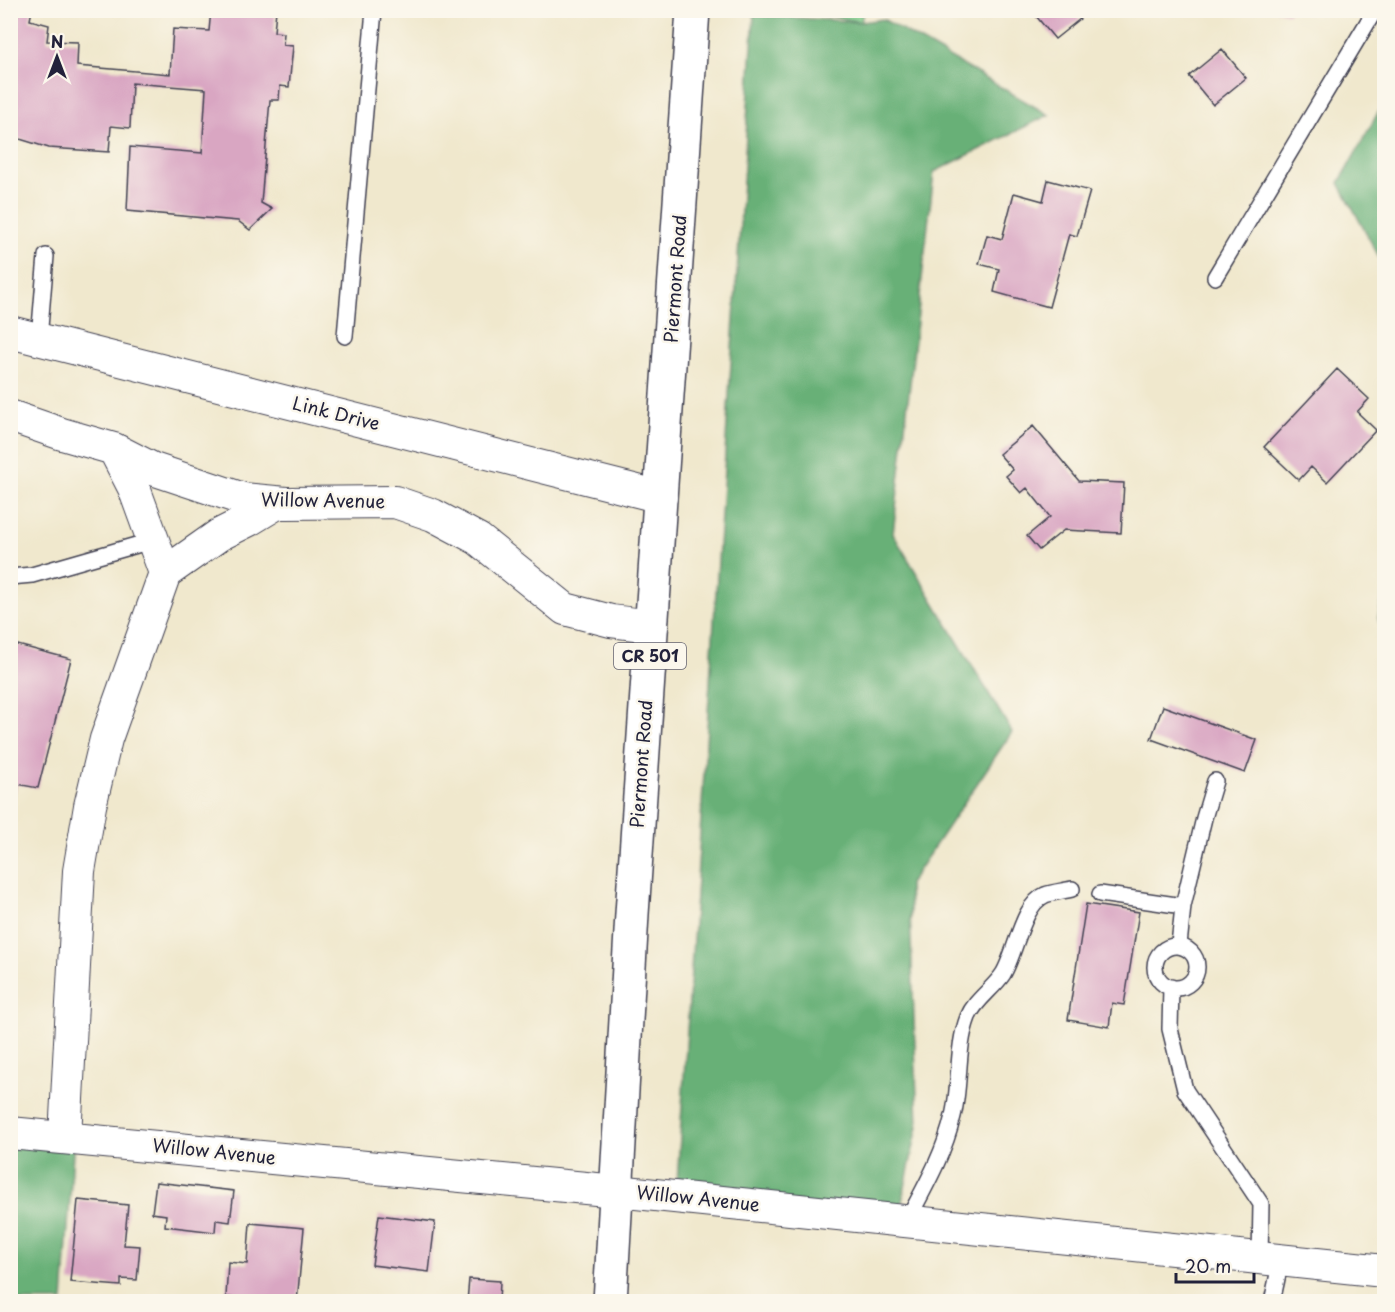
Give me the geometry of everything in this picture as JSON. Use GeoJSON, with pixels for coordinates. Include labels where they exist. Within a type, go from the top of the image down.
{"type":"FeatureCollection","features":[{"type":"Feature","properties":{"kind":"main road","name":"Piermont Road"},"geometry":{"type":"LineString","coordinates":[[610,1302],[631,926],[693,10]]}},
{"type":"Feature","properties":{"kind":"street","name":"Link Drive"},"geometry":{"type":"LineString","coordinates":[[25,335],[661,497]]}},
{"type":"Feature","properties":{"kind":"street","name":"Willow Avenue"},"geometry":{"type":"LineString","coordinates":[[10,416],[114,449],[153,469],[243,500],[396,502],[433,515],[478,539],[565,609],[612,621],[652,626]]}},
{"type":"Feature","properties":{"kind":"street"},"geometry":{"type":"LineString","coordinates":[[114,449],[134,488],[165,573]]}},
{"type":"Feature","properties":{"kind":"street"},"geometry":{"type":"LineString","coordinates":[[65,1137],[79,871],[90,806],[106,739],[165,573],[219,535],[278,502]]}},
{"type":"Feature","properties":{"kind":"street","name":"Willow Avenue"},"geometry":{"type":"LineString","coordinates":[[10,1133],[617,1191],[1384,1271]]}},
{"type":"Feature","properties":{"kind":"lane"},"geometry":{"type":"LineString","coordinates":[[345,336],[374,10]]}},
{"type":"Feature","properties":{"kind":"lane"},"geometry":{"type":"LineString","coordinates":[[1215,277],[1375,10]]}},
{"type":"Feature","properties":{"kind":"lane"},"geometry":{"type":"LineString","coordinates":[[25,335],[46,256]]}},
{"type":"Feature","properties":{"kind":"lane"},"geometry":{"type":"LineString","coordinates":[[10,577],[32,575],[154,540]]}},
{"type":"Feature","properties":{"kind":"lane"},"geometry":{"type":"LineString","coordinates":[[1179,945],[1183,906],[1215,781]]}},
{"type":"Feature","properties":{"kind":"lane"},"geometry":{"type":"LineString","coordinates":[[907,1221],[939,1161],[953,1116],[962,1034],[969,1014],[1002,976],[1029,911],[1044,895],[1072,889]]}},
{"type":"Feature","properties":{"kind":"lane"},"geometry":{"type":"LineString","coordinates":[[1100,894],[1183,906]]}},
{"type":"Feature","properties":{"kind":"lane"},"geometry":{"type":"LineString","coordinates":[[1179,945],[1191,951],[1197,963],[1197,970],[1191,982],[1178,988],[1159,980],[1154,966],[1156,959],[1165,948],[1179,945]]}},
{"type":"Feature","properties":{"kind":"lane"},"geometry":{"type":"LineString","coordinates":[[1171,987],[1170,1029],[1185,1090],[1261,1204],[1270,1259],[1272,1302]]}},
{"type":"Feature","properties":{"kind":"green space"},"geometry":{"type":"Polygon","coordinates":[[[805,11],[863,11],[861,22],[805,11]]]}},
{"type":"Feature","properties":{"kind":"green space"},"geometry":{"type":"Polygon","coordinates":[[[754,15],[861,22],[883,19],[1049,115],[934,172],[893,534],[1012,732],[909,884],[918,1126],[896,1230],[676,1198],[754,15]]]}},
{"type":"Feature","properties":{"kind":"green space"},"geometry":{"type":"Polygon","coordinates":[[[1384,102],[1384,266],[1339,183],[1384,102]]]}},
{"type":"Feature","properties":{"kind":"green space"},"geometry":{"type":"Polygon","coordinates":[[[1384,593],[1384,636],[1378,618],[1384,593]]]}},
{"type":"Feature","properties":{"kind":"green space"},"geometry":{"type":"Polygon","coordinates":[[[10,1134],[74,1138],[63,1301],[11,1301],[10,1134]]]}},
{"type":"Feature","properties":{"kind":"building"},"geometry":{"type":"Polygon","coordinates":[[[10,10],[32,10],[30,20],[49,25],[47,41],[78,42],[77,66],[170,74],[173,29],[209,31],[211,10],[276,10],[274,32],[284,33],[283,45],[293,46],[289,87],[280,86],[279,100],[270,100],[261,203],[272,209],[250,230],[238,221],[127,211],[130,147],[202,153],[206,89],[132,83],[130,128],[111,126],[109,152],[49,148],[10,136],[12,89],[10,89],[10,10]]]}},
{"type":"Feature","properties":{"kind":"building"},"geometry":{"type":"Polygon","coordinates":[[[1031,10],[1073,10],[1080,19],[1055,39],[1031,10]]]}},
{"type":"Feature","properties":{"kind":"building"},"geometry":{"type":"Polygon","coordinates":[[[1275,10],[1290,10],[1289,14],[1275,10]]]}},
{"type":"Feature","properties":{"kind":"building"},"geometry":{"type":"Polygon","coordinates":[[[1222,49],[1246,78],[1213,105],[1189,76],[1222,49]]]}},
{"type":"Feature","properties":{"kind":"building"},"geometry":{"type":"Polygon","coordinates":[[[1048,180],[1090,191],[1077,236],[1069,234],[1049,307],[994,292],[999,269],[979,264],[987,235],[1002,239],[1014,193],[1043,201],[1048,180]]]}},
{"type":"Feature","properties":{"kind":"building"},"geometry":{"type":"Polygon","coordinates":[[[1337,369],[1369,399],[1357,412],[1376,430],[1327,482],[1311,467],[1299,480],[1264,447],[1337,369]]]}},
{"type":"Feature","properties":{"kind":"building"},"geometry":{"type":"Polygon","coordinates":[[[1033,426],[1079,481],[1124,483],[1121,533],[1064,530],[1039,550],[1027,536],[1050,517],[1027,488],[1021,493],[1006,476],[1013,470],[999,454],[1033,426]]]}},
{"type":"Feature","properties":{"kind":"building"},"geometry":{"type":"Polygon","coordinates":[[[10,643],[71,659],[38,788],[17,784],[12,807],[10,807],[10,643]]]}},
{"type":"Feature","properties":{"kind":"building"},"geometry":{"type":"Polygon","coordinates":[[[1163,706],[1257,740],[1245,773],[1151,739],[1163,706]]]}},
{"type":"Feature","properties":{"kind":"building"},"geometry":{"type":"Polygon","coordinates":[[[1086,904],[1139,912],[1124,1005],[1112,1003],[1109,1027],[1068,1020],[1086,904]]]}},
{"type":"Feature","properties":{"kind":"building"},"geometry":{"type":"Polygon","coordinates":[[[156,1182],[234,1191],[230,1222],[216,1220],[215,1232],[165,1226],[166,1215],[152,1213],[156,1182]]]}},
{"type":"Feature","properties":{"kind":"building"},"geometry":{"type":"Polygon","coordinates":[[[78,1200],[128,1205],[124,1245],[140,1246],[137,1280],[121,1279],[121,1286],[70,1282],[78,1200]]]}},
{"type":"Feature","properties":{"kind":"building"},"geometry":{"type":"Polygon","coordinates":[[[379,1215],[435,1222],[429,1272],[372,1265],[379,1215]]]}},
{"type":"Feature","properties":{"kind":"building"},"geometry":{"type":"Polygon","coordinates":[[[250,1223],[304,1228],[297,1302],[244,1302],[245,1299],[226,1297],[228,1262],[247,1264],[250,1223]]]}},
{"type":"Feature","properties":{"kind":"building"},"geometry":{"type":"Polygon","coordinates":[[[469,1279],[500,1281],[499,1302],[467,1302],[469,1279]]]}}]}
